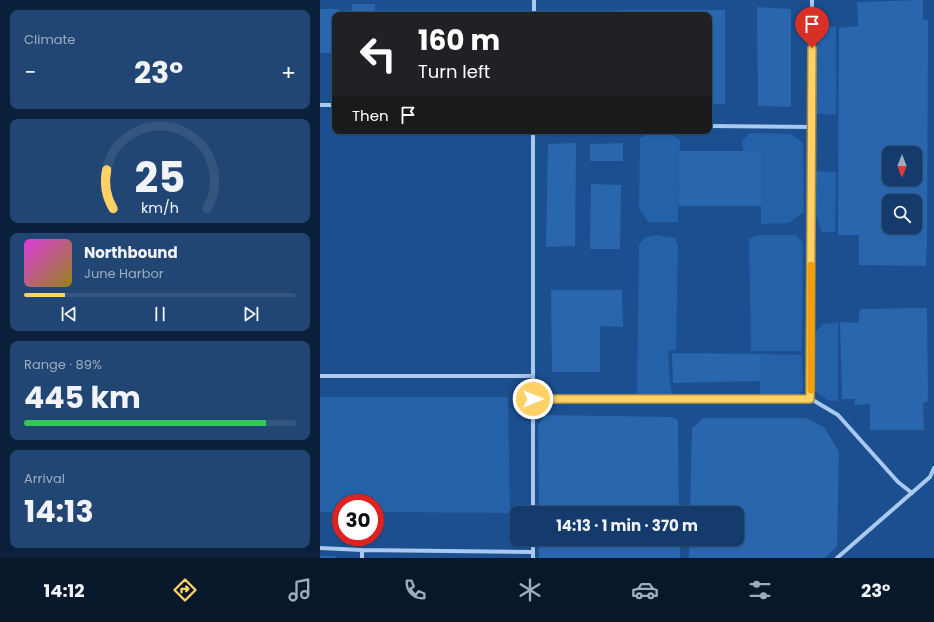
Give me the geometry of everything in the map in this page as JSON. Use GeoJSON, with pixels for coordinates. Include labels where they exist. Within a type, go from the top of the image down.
{"type":"FeatureCollection","features":[{"type":"Feature","properties":{"kind":"street"},"geometry":{"type":"LineString","coordinates":[[534,0],[534,12]]}},
{"type":"Feature","properties":{"kind":"street"},"geometry":{"type":"LineString","coordinates":[[810,399],[812,0]]}},
{"type":"Feature","properties":{"kind":"street"},"geometry":{"type":"LineString","coordinates":[[320,105],[332,104]]}},
{"type":"Feature","properties":{"kind":"street"},"geometry":{"type":"LineString","coordinates":[[712,126],[812,127]]}},
{"type":"Feature","properties":{"kind":"street"},"geometry":{"type":"LineString","coordinates":[[533,134],[533,506]]}},
{"type":"Feature","properties":{"kind":"street"},"geometry":{"type":"LineString","coordinates":[[320,376],[533,376]]}},
{"type":"Feature","properties":{"kind":"street"},"geometry":{"type":"LineString","coordinates":[[533,399],[810,399],[838,415],[898,482],[912,493]]}},
{"type":"Feature","properties":{"kind":"street"},"geometry":{"type":"LineString","coordinates":[[837,558],[930,477],[934,468]]}},
{"type":"Feature","properties":{"kind":"street"},"geometry":{"type":"LineString","coordinates":[[533,546],[533,558]]}},
{"type":"Feature","properties":{"kind":"street"},"geometry":{"type":"LineString","coordinates":[[320,548],[362,550],[533,552]]}},
{"type":"Feature","properties":{"kind":"street"},"geometry":{"type":"LineString","coordinates":[[362,550],[362,558]]}},
{"type":"Feature","properties":{"kind":"shaded area"},"geometry":{"type":"Polygon","coordinates":[[[824,26],[836,27],[836,115],[816,114],[817,36],[824,26]]]}},
{"type":"Feature","properties":{"kind":"shaded area"},"geometry":{"type":"Polygon","coordinates":[[[750,133],[791,134],[803,143],[804,212],[789,223],[761,224],[761,152],[743,151],[742,140],[750,133]]]}},
{"type":"Feature","properties":{"kind":"shaded area"},"geometry":{"type":"Polygon","coordinates":[[[647,134],[672,134],[680,141],[678,222],[648,222],[639,208],[640,138],[647,134]]]}},
{"type":"Feature","properties":{"kind":"shaded area"},"geometry":{"type":"Polygon","coordinates":[[[813,171],[836,172],[835,232],[822,232],[813,207],[813,171]]]}},
{"type":"Feature","properties":{"kind":"shaded area"},"geometry":{"type":"Polygon","coordinates":[[[657,235],[675,238],[678,245],[676,350],[668,351],[670,383],[673,399],[637,395],[639,245],[645,237],[657,235]]]}},
{"type":"Feature","properties":{"kind":"shaded area"},"geometry":{"type":"Polygon","coordinates":[[[758,235],[796,235],[803,243],[802,351],[751,351],[749,239],[758,235]]]}},
{"type":"Feature","properties":{"kind":"shaded area"},"geometry":{"type":"Polygon","coordinates":[[[838,322],[838,401],[827,400],[814,390],[815,332],[823,324],[838,322]]]}},
{"type":"Feature","properties":{"kind":"shaded area"},"geometry":{"type":"Polygon","coordinates":[[[760,354],[802,355],[803,390],[795,399],[760,399],[760,354]]]}},
{"type":"Feature","properties":{"kind":"shaded area"},"geometry":{"type":"Polygon","coordinates":[[[320,397],[508,397],[510,513],[384,512],[384,494],[332,494],[332,512],[320,512],[320,397]]]}},
{"type":"Feature","properties":{"kind":"building"},"geometry":{"type":"Polygon","coordinates":[[[923,0],[923,19],[928,20],[926,266],[859,265],[859,235],[838,235],[839,28],[858,26],[857,2],[923,0]]]}},
{"type":"Feature","properties":{"kind":"building"},"geometry":{"type":"Polygon","coordinates":[[[352,4],[375,4],[375,12],[352,12],[352,4]]]}},
{"type":"Feature","properties":{"kind":"building"},"geometry":{"type":"Polygon","coordinates":[[[757,7],[791,9],[791,107],[758,106],[757,7]]]}},
{"type":"Feature","properties":{"kind":"building"},"geometry":{"type":"Polygon","coordinates":[[[320,9],[340,9],[340,12],[332,12],[332,53],[320,53],[320,9]]]}},
{"type":"Feature","properties":{"kind":"building"},"geometry":{"type":"Polygon","coordinates":[[[617,10],[725,10],[725,104],[712,104],[712,12],[617,12],[617,10]]]}},
{"type":"Feature","properties":{"kind":"building"},"geometry":{"type":"Polygon","coordinates":[[[461,11],[496,11],[496,12],[461,11]]]}},
{"type":"Feature","properties":{"kind":"building"},"geometry":{"type":"Polygon","coordinates":[[[559,11],[587,11],[587,12],[559,11]]]}},
{"type":"Feature","properties":{"kind":"building"},"geometry":{"type":"Polygon","coordinates":[[[576,143],[575,246],[546,247],[548,144],[576,143]]]}},
{"type":"Feature","properties":{"kind":"building"},"geometry":{"type":"Polygon","coordinates":[[[623,143],[623,161],[590,161],[590,144],[623,143]]]}},
{"type":"Feature","properties":{"kind":"building"},"geometry":{"type":"Polygon","coordinates":[[[679,151],[761,151],[761,206],[679,206],[679,151]]]}},
{"type":"Feature","properties":{"kind":"building"},"geometry":{"type":"Polygon","coordinates":[[[591,184],[621,185],[620,249],[590,249],[591,184]]]}},
{"type":"Feature","properties":{"kind":"building"},"geometry":{"type":"Polygon","coordinates":[[[551,290],[622,290],[623,327],[600,326],[600,372],[552,372],[551,290]]]}},
{"type":"Feature","properties":{"kind":"building"},"geometry":{"type":"Polygon","coordinates":[[[927,308],[928,401],[923,403],[924,430],[870,430],[870,404],[854,405],[855,399],[842,399],[840,322],[858,323],[860,309],[927,308]]]}},
{"type":"Feature","properties":{"kind":"building"},"geometry":{"type":"Polygon","coordinates":[[[672,353],[760,354],[760,381],[673,383],[672,353]]]}},
{"type":"Feature","properties":{"kind":"building"},"geometry":{"type":"Polygon","coordinates":[[[545,415],[671,417],[678,420],[679,506],[539,506],[538,426],[545,415]]]}},
{"type":"Feature","properties":{"kind":"building"},"geometry":{"type":"Polygon","coordinates":[[[704,418],[806,418],[824,427],[839,452],[837,546],[825,558],[689,558],[690,546],[744,546],[744,506],[690,506],[692,428],[704,418]]]}},
{"type":"Feature","properties":{"kind":"building"},"geometry":{"type":"Polygon","coordinates":[[[539,546],[680,546],[679,558],[539,558],[539,546]]]}},
{"type":"Feature","properties":{"kind":"building"},"geometry":{"type":"Polygon","coordinates":[[[320,556],[335,556],[336,558],[320,558],[320,556]]]}},
{"type":"Feature","properties":{"kind":"slow traffic"},"geometry":{"type":"LineString","coordinates":[[811,265],[811,390]]}},
{"type":"Feature","properties":{"kind":"route"},"geometry":{"type":"LineString","coordinates":[[533,399],[810,399],[812,48]]}}]}
